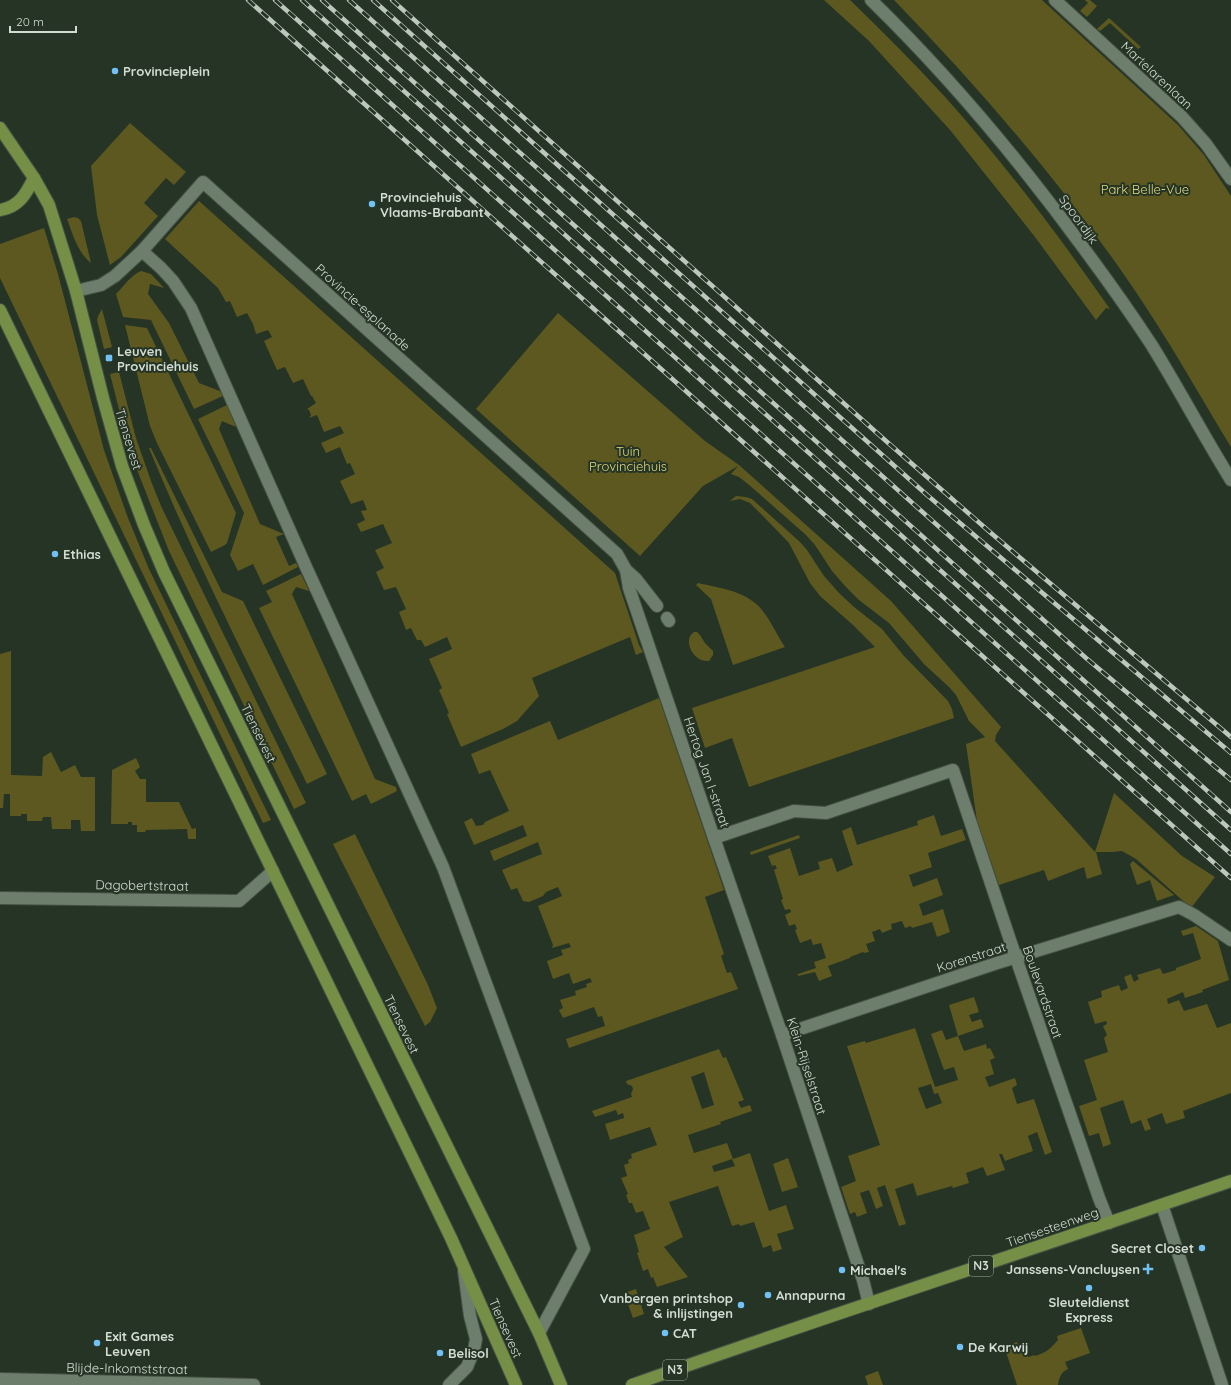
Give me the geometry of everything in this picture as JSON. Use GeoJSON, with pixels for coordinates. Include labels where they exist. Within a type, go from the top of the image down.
{"type":"FeatureCollection","features":[{"type":"Feature","properties":{"kind":"main road","name":"Tiensevest"},"geometry":{"type":"LineString","coordinates":[[0,128],[34,178],[49,205],[76,292],[122,466],[144,525],[164,572],[539,1334],[561,1385]]}},
{"type":"Feature","properties":{"kind":"main road"},"geometry":{"type":"LineString","coordinates":[[0,210],[13,206],[20,201],[34,178]]}},
{"type":"Feature","properties":{"kind":"main road","name":"Tiensevest"},"geometry":{"type":"LineString","coordinates":[[0,310],[413,1159],[516,1385]]}},
{"type":"Feature","properties":{"kind":"main road","name":"Tiensesteenweg"},"geometry":{"type":"LineString","coordinates":[[632,1385],[718,1354],[1231,1181]]}},
{"type":"Feature","properties":{"kind":"street","name":"Spoordijk"},"geometry":{"type":"LineString","coordinates":[[871,0],[936,66],[1046,197],[1151,344],[1231,480]]}},
{"type":"Feature","properties":{"kind":"street","name":"Martelarenlaan"},"geometry":{"type":"LineString","coordinates":[[1055,0],[1182,117],[1206,144],[1231,179]]}},
{"type":"Feature","properties":{"kind":"street","name":"Provincie-esplanade"},"geometry":{"type":"LineString","coordinates":[[76,292],[101,285],[115,276],[142,251],[203,182],[617,554],[626,570]]}},
{"type":"Feature","properties":{"kind":"street"},"geometry":{"type":"LineString","coordinates":[[142,251],[173,281],[191,308],[306,567],[443,867],[584,1249],[539,1334]]}},
{"type":"Feature","properties":{"kind":"street"},"geometry":{"type":"LineString","coordinates":[[626,570],[636,579],[657,606]]}},
{"type":"Feature","properties":{"kind":"street","name":"Hertog Jan I-straat"},"geometry":{"type":"LineString","coordinates":[[626,570],[629,588],[714,838],[794,810],[826,813],[953,770]]}},
{"type":"Feature","properties":{"kind":"street","name":"Boulevardstraat"},"geometry":{"type":"LineString","coordinates":[[953,770],[1016,958],[1109,1223]]}},
{"type":"Feature","properties":{"kind":"street","name":"Klein-Rijselstraat"},"geometry":{"type":"LineString","coordinates":[[714,838],[782,1035],[863,1280],[869,1304]]}},
{"type":"Feature","properties":{"kind":"street","name":"Dagobertstraat"},"geometry":{"type":"LineString","coordinates":[[0,898],[239,901],[273,871]]}},
{"type":"Feature","properties":{"kind":"street","name":"Korenstraat"},"geometry":{"type":"LineString","coordinates":[[782,1035],[986,966],[1179,907],[1194,915],[1231,940]]}},
{"type":"Feature","properties":{"kind":"street"},"geometry":{"type":"LineString","coordinates":[[1162,1205],[1222,1385]]}},
{"type":"Feature","properties":{"kind":"street"},"geometry":{"type":"LineString","coordinates":[[450,1385],[467,1368],[473,1354],[476,1339],[470,1316],[463,1266]]}},
{"type":"Feature","properties":{"kind":"street","name":"Blijde-Inkomststraat"},"geometry":{"type":"LineString","coordinates":[[0,1379],[254,1385]]}},
{"type":"Feature","properties":{"kind":"green space"},"geometry":{"type":"Polygon","coordinates":[[[824,0],[850,0],[934,85],[968,123],[1010,175],[1110,309],[1106,308],[1096,320],[1035,237],[950,130],[869,41],[824,0]]]}},
{"type":"Feature","properties":{"kind":"green space","name":"Park Belle-Vue"},"geometry":{"type":"Polygon","coordinates":[[[894,0],[1042,0],[1178,125],[1204,155],[1231,196],[1231,447],[1151,315],[1093,232],[1062,191],[997,112],[964,74],[894,0]]]}},
{"type":"Feature","properties":{"kind":"green space"},"geometry":{"type":"Polygon","coordinates":[[[1085,0],[1090,0],[1097,6],[1087,17],[1080,11],[1088,3],[1085,0]]]}},
{"type":"Feature","properties":{"kind":"green space"},"geometry":{"type":"Polygon","coordinates":[[[1109,18],[1141,47],[1138,49],[1110,23],[1100,31],[1097,29],[1109,18]]]}},
{"type":"Feature","properties":{"kind":"green space"},"geometry":{"type":"Polygon","coordinates":[[[130,123],[186,172],[174,185],[166,178],[144,203],[158,216],[121,257],[110,265],[97,215],[91,166],[130,123]]]}},
{"type":"Feature","properties":{"kind":"green space"},"geometry":{"type":"Polygon","coordinates":[[[199,201],[615,573],[639,645],[643,652],[636,655],[630,637],[532,678],[539,696],[517,721],[503,729],[461,747],[439,690],[442,688],[429,659],[452,649],[447,637],[425,647],[421,640],[417,640],[411,628],[406,630],[399,612],[406,609],[396,587],[384,590],[376,572],[384,568],[375,550],[392,543],[383,524],[361,532],[357,524],[365,520],[361,511],[367,510],[363,500],[351,504],[340,481],[355,474],[350,463],[347,464],[340,447],[326,453],[321,443],[344,433],[340,426],[324,432],[317,415],[309,418],[311,415],[307,409],[316,403],[303,379],[293,383],[285,367],[277,370],[264,341],[272,337],[268,330],[256,334],[247,313],[237,317],[230,301],[226,302],[218,288],[165,239],[199,201]]]}},
{"type":"Feature","properties":{"kind":"green space"},"geometry":{"type":"Polygon","coordinates":[[[74,217],[81,221],[91,263],[79,249],[71,231],[67,219],[74,217]]]}},
{"type":"Feature","properties":{"kind":"green space"},"geometry":{"type":"Polygon","coordinates":[[[44,228],[58,274],[104,450],[128,518],[149,569],[271,820],[263,823],[0,278],[0,244],[44,228]]]}},
{"type":"Feature","properties":{"kind":"green space"},"geometry":{"type":"Polygon","coordinates":[[[141,271],[151,274],[164,288],[150,284],[148,294],[169,323],[199,383],[220,391],[223,396],[194,409],[151,320],[123,317],[116,294],[131,278],[141,271]]]}},
{"type":"Feature","properties":{"kind":"green space"},"geometry":{"type":"Polygon","coordinates":[[[102,309],[112,347],[104,349],[97,320],[102,309]]]}},
{"type":"Feature","properties":{"kind":"green space","name":"Tuin Provinciehuis"},"geometry":{"type":"Polygon","coordinates":[[[558,313],[705,441],[739,465],[891,601],[1001,727],[996,735],[995,741],[1095,852],[1114,793],[1182,856],[1215,877],[1191,908],[1136,859],[1122,851],[1096,852],[1102,874],[1087,879],[1084,867],[1048,881],[1044,870],[999,885],[977,821],[966,744],[985,737],[969,721],[956,695],[950,688],[924,664],[889,623],[859,600],[845,586],[832,571],[815,545],[806,535],[748,484],[739,477],[731,474],[738,466],[703,486],[640,556],[476,409],[558,313]]]}},
{"type":"Feature","properties":{"kind":"green space"},"geometry":{"type":"Polygon","coordinates":[[[125,325],[147,328],[236,513],[227,543],[211,552],[150,426],[125,325]]]}},
{"type":"Feature","properties":{"kind":"green space"},"geometry":{"type":"Polygon","coordinates":[[[119,372],[136,438],[161,506],[306,803],[294,809],[169,551],[139,475],[125,433],[110,374],[119,372]]]}},
{"type":"Feature","properties":{"kind":"green space"},"geometry":{"type":"Polygon","coordinates":[[[227,405],[236,427],[222,421],[219,429],[260,524],[284,534],[276,537],[289,566],[296,563],[298,567],[263,585],[253,564],[238,571],[230,555],[244,513],[198,419],[227,405]]]}},
{"type":"Feature","properties":{"kind":"green space"},"geometry":{"type":"Polygon","coordinates":[[[149,448],[151,448],[222,592],[243,601],[327,774],[307,784],[205,576],[149,448]]]}},
{"type":"Feature","properties":{"kind":"green space"},"geometry":{"type":"Polygon","coordinates":[[[736,496],[752,499],[800,542],[824,576],[839,593],[882,629],[904,656],[948,701],[954,718],[749,787],[732,738],[705,748],[692,708],[875,647],[820,596],[810,583],[789,543],[762,515],[750,503],[740,499],[730,501],[736,496]]]}},
{"type":"Feature","properties":{"kind":"green space"},"geometry":{"type":"Polygon","coordinates":[[[301,574],[309,591],[296,587],[292,594],[375,779],[396,787],[397,791],[371,804],[366,794],[352,801],[259,608],[272,602],[266,591],[301,574]]]}},
{"type":"Feature","properties":{"kind":"green space"},"geometry":{"type":"Polygon","coordinates":[[[698,583],[733,591],[749,598],[762,610],[785,647],[733,665],[711,599],[696,585],[698,583]]]}},
{"type":"Feature","properties":{"kind":"green space"},"geometry":{"type":"Polygon","coordinates":[[[694,632],[697,632],[700,635],[713,651],[713,655],[709,661],[703,661],[698,658],[691,650],[689,640],[694,632]]]}},
{"type":"Feature","properties":{"kind":"green space"},"geometry":{"type":"Polygon","coordinates":[[[11,651],[11,775],[42,776],[43,757],[51,752],[61,772],[75,765],[81,777],[95,777],[95,831],[81,831],[80,820],[71,820],[71,829],[52,829],[51,817],[43,817],[42,821],[27,821],[27,814],[21,814],[21,816],[10,816],[10,794],[4,794],[3,808],[0,808],[0,654],[11,651]]]}},
{"type":"Feature","properties":{"kind":"green space"},"geometry":{"type":"Polygon","coordinates":[[[659,698],[724,890],[705,897],[724,954],[721,956],[727,973],[731,972],[738,989],[569,1048],[566,1039],[605,1026],[602,1016],[598,1017],[594,1007],[563,1018],[559,1010],[563,1008],[560,1000],[576,995],[575,991],[587,987],[586,984],[592,982],[590,978],[573,984],[569,973],[553,979],[547,961],[563,955],[561,950],[571,947],[569,943],[552,948],[553,945],[538,906],[562,896],[558,887],[529,902],[523,901],[517,888],[511,890],[502,870],[542,854],[538,842],[494,861],[490,851],[527,836],[523,825],[474,845],[464,822],[472,818],[476,826],[483,825],[485,822],[509,811],[490,770],[479,774],[471,754],[550,721],[558,740],[659,698]]]}},
{"type":"Feature","properties":{"kind":"green space"},"geometry":{"type":"Polygon","coordinates":[[[136,758],[140,767],[135,771],[140,779],[146,779],[146,802],[179,802],[192,829],[196,828],[196,839],[188,839],[187,829],[146,830],[145,832],[137,832],[137,825],[132,825],[132,822],[128,822],[128,824],[111,824],[112,770],[136,758]]]}},
{"type":"Feature","properties":{"kind":"green space"},"geometry":{"type":"Polygon","coordinates":[[[934,815],[941,836],[962,829],[966,840],[928,853],[932,867],[909,875],[913,887],[937,878],[943,895],[919,904],[923,916],[943,909],[950,932],[937,937],[932,922],[912,928],[911,926],[905,928],[902,921],[891,924],[892,929],[882,933],[880,929],[872,932],[875,941],[866,944],[869,952],[863,952],[828,966],[832,976],[819,981],[815,972],[798,976],[798,974],[816,968],[814,962],[826,958],[821,943],[813,945],[811,939],[800,943],[795,930],[797,929],[795,924],[789,926],[785,915],[791,912],[790,909],[785,910],[781,900],[783,899],[774,870],[777,868],[775,865],[772,866],[768,856],[790,848],[799,876],[820,869],[818,862],[832,858],[837,872],[853,865],[842,831],[851,827],[857,845],[918,825],[917,821],[934,815]]]}},
{"type":"Feature","properties":{"kind":"green space"},"geometry":{"type":"Polygon","coordinates":[[[355,834],[428,985],[437,1008],[430,1022],[425,1026],[333,844],[355,834]]]}},
{"type":"Feature","properties":{"kind":"green space"},"geometry":{"type":"Polygon","coordinates":[[[799,835],[800,838],[751,855],[750,852],[799,835]]]}},
{"type":"Feature","properties":{"kind":"green space"},"geometry":{"type":"Polygon","coordinates":[[[1133,861],[1174,895],[1157,901],[1150,880],[1137,885],[1130,864],[1133,861]]]}},
{"type":"Feature","properties":{"kind":"green space"},"geometry":{"type":"Polygon","coordinates":[[[1196,926],[1218,941],[1229,980],[1202,990],[1203,992],[1185,998],[1183,992],[1167,999],[1168,1004],[1179,1000],[1184,1011],[1207,1004],[1217,1028],[1231,1023],[1231,1093],[1183,1111],[1185,1118],[1166,1124],[1162,1113],[1147,1119],[1151,1129],[1145,1131],[1141,1120],[1131,1124],[1123,1100],[1100,1108],[1111,1144],[1103,1147],[1099,1133],[1089,1136],[1079,1106],[1097,1100],[1084,1060],[1108,1052],[1104,1038],[1107,1035],[1103,1026],[1107,1024],[1106,1021],[1095,1024],[1088,1002],[1102,997],[1101,991],[1119,985],[1121,991],[1128,988],[1124,977],[1131,974],[1134,982],[1139,979],[1137,975],[1160,968],[1163,974],[1201,959],[1193,933],[1183,936],[1181,931],[1196,926]]]}},
{"type":"Feature","properties":{"kind":"green space"},"geometry":{"type":"Polygon","coordinates":[[[974,997],[979,1012],[969,1015],[972,1022],[981,1019],[984,1027],[958,1036],[949,1005],[974,997]]]}},
{"type":"Feature","properties":{"kind":"green space"},"geometry":{"type":"Polygon","coordinates":[[[915,1028],[935,1087],[958,1080],[954,1067],[944,1070],[931,1034],[942,1030],[946,1040],[958,1036],[964,1051],[986,1044],[987,1049],[990,1048],[995,1058],[990,1060],[994,1074],[985,1077],[989,1087],[1015,1078],[1017,1085],[1012,1088],[1017,1104],[1034,1099],[1052,1152],[1045,1155],[1037,1132],[1028,1136],[1033,1151],[1005,1161],[1002,1154],[999,1154],[1005,1170],[987,1176],[983,1167],[966,1173],[969,1183],[953,1188],[952,1186],[917,1196],[913,1183],[895,1189],[906,1224],[899,1226],[885,1185],[877,1188],[883,1206],[876,1209],[869,1190],[860,1193],[867,1213],[857,1217],[855,1212],[850,1214],[841,1187],[856,1181],[848,1156],[880,1145],[847,1046],[865,1041],[866,1043],[915,1028]],[[931,1084],[918,1088],[926,1109],[942,1103],[938,1093],[934,1094],[931,1084]]]}},
{"type":"Feature","properties":{"kind":"green space"},"geometry":{"type":"Polygon","coordinates":[[[719,1049],[723,1058],[726,1057],[744,1100],[738,1102],[741,1108],[750,1105],[752,1111],[720,1122],[721,1124],[688,1135],[694,1153],[727,1143],[733,1159],[750,1153],[769,1211],[786,1205],[794,1229],[777,1234],[782,1249],[773,1252],[771,1245],[763,1248],[754,1222],[740,1226],[739,1224],[732,1226],[718,1186],[669,1202],[683,1237],[664,1247],[688,1277],[657,1287],[653,1277],[651,1278],[648,1269],[643,1271],[637,1253],[639,1252],[634,1235],[650,1229],[643,1211],[636,1213],[632,1203],[629,1203],[626,1195],[628,1194],[621,1178],[627,1176],[624,1165],[629,1163],[628,1160],[632,1158],[631,1154],[657,1145],[650,1127],[610,1140],[605,1124],[624,1118],[623,1113],[618,1115],[616,1110],[595,1117],[592,1111],[632,1097],[632,1086],[627,1084],[626,1081],[719,1049]],[[704,1072],[691,1077],[702,1109],[714,1105],[704,1072]],[[732,1159],[712,1166],[714,1172],[735,1166],[732,1159]]]}},
{"type":"Feature","properties":{"kind":"green space"},"geometry":{"type":"Polygon","coordinates":[[[788,1158],[798,1187],[782,1192],[773,1164],[788,1158]]]}},
{"type":"Feature","properties":{"kind":"green space"},"geometry":{"type":"Polygon","coordinates":[[[636,1289],[644,1314],[633,1318],[624,1293],[636,1289]]]}},
{"type":"Feature","properties":{"kind":"green space"},"geometry":{"type":"Polygon","coordinates":[[[1081,1328],[1090,1353],[1065,1362],[1068,1369],[1061,1376],[1058,1385],[1017,1385],[1004,1346],[1017,1342],[1020,1351],[1026,1348],[1028,1357],[1035,1356],[1051,1348],[1058,1340],[1057,1336],[1081,1328]]]}},
{"type":"Feature","properties":{"kind":"green space"},"geometry":{"type":"Polygon","coordinates":[[[878,1371],[883,1385],[868,1385],[865,1376],[878,1371]]]}},
{"type":"Feature","properties":{"kind":"railway"},"geometry":{"type":"LineString","coordinates":[[248,0],[1231,878]]}},
{"type":"Feature","properties":{"kind":"railway"},"geometry":{"type":"LineString","coordinates":[[275,0],[1231,854]]}},
{"type":"Feature","properties":{"kind":"railway"},"geometry":{"type":"LineString","coordinates":[[302,0],[1231,830]]}},
{"type":"Feature","properties":{"kind":"railway"},"geometry":{"type":"LineString","coordinates":[[322,0],[1231,812]]}},
{"type":"Feature","properties":{"kind":"railway"},"geometry":{"type":"LineString","coordinates":[[349,0],[1086,658],[1231,780]]}},
{"type":"Feature","properties":{"kind":"railway"},"geometry":{"type":"LineString","coordinates":[[373,0],[927,495],[1231,753]]}},
{"type":"Feature","properties":{"kind":"railway"},"geometry":{"type":"LineString","coordinates":[[392,0],[886,441],[991,533],[1231,737]]}},
{"type":"Feature","properties":{"kind":"place","name":"Provincieplein"},"geometry":{"type":"Point","coordinates":[115,71]}},
{"type":"Feature","properties":{"kind":"place","name":"Provinciehuis Vlaams-Brabant"},"geometry":{"type":"Point","coordinates":[372,204]}},
{"type":"Feature","properties":{"kind":"place","name":"Leuven Provinciehuis"},"geometry":{"type":"Point","coordinates":[109,358]}},
{"type":"Feature","properties":{"kind":"place","name":"Ethias"},"geometry":{"type":"Point","coordinates":[55,554]}},
{"type":"Feature","properties":{"kind":"place","name":"Secret Closet"},"geometry":{"type":"Point","coordinates":[1202,1248]}},
{"type":"Feature","properties":{"kind":"place","name":"Janssens-Vancluysen"},"geometry":{"type":"Point","coordinates":[1148,1269]}},
{"type":"Feature","properties":{"kind":"place","name":"Michael's"},"geometry":{"type":"Point","coordinates":[842,1270]}},
{"type":"Feature","properties":{"kind":"place","name":"Sleuteldienst Express"},"geometry":{"type":"Point","coordinates":[1089,1288]}},
{"type":"Feature","properties":{"kind":"place","name":"Annapurna"},"geometry":{"type":"Point","coordinates":[768,1295]}},
{"type":"Feature","properties":{"kind":"place","name":"Vanbergen printshop & inlijstingen"},"geometry":{"type":"Point","coordinates":[741,1305]}},
{"type":"Feature","properties":{"kind":"place","name":"CAT"},"geometry":{"type":"Point","coordinates":[665,1333]}},
{"type":"Feature","properties":{"kind":"place","name":"Exit Games Leuven"},"geometry":{"type":"Point","coordinates":[97,1343]}},
{"type":"Feature","properties":{"kind":"place","name":"De Karwij"},"geometry":{"type":"Point","coordinates":[960,1347]}},
{"type":"Feature","properties":{"kind":"place","name":"Belisol"},"geometry":{"type":"Point","coordinates":[440,1353]}}]}
